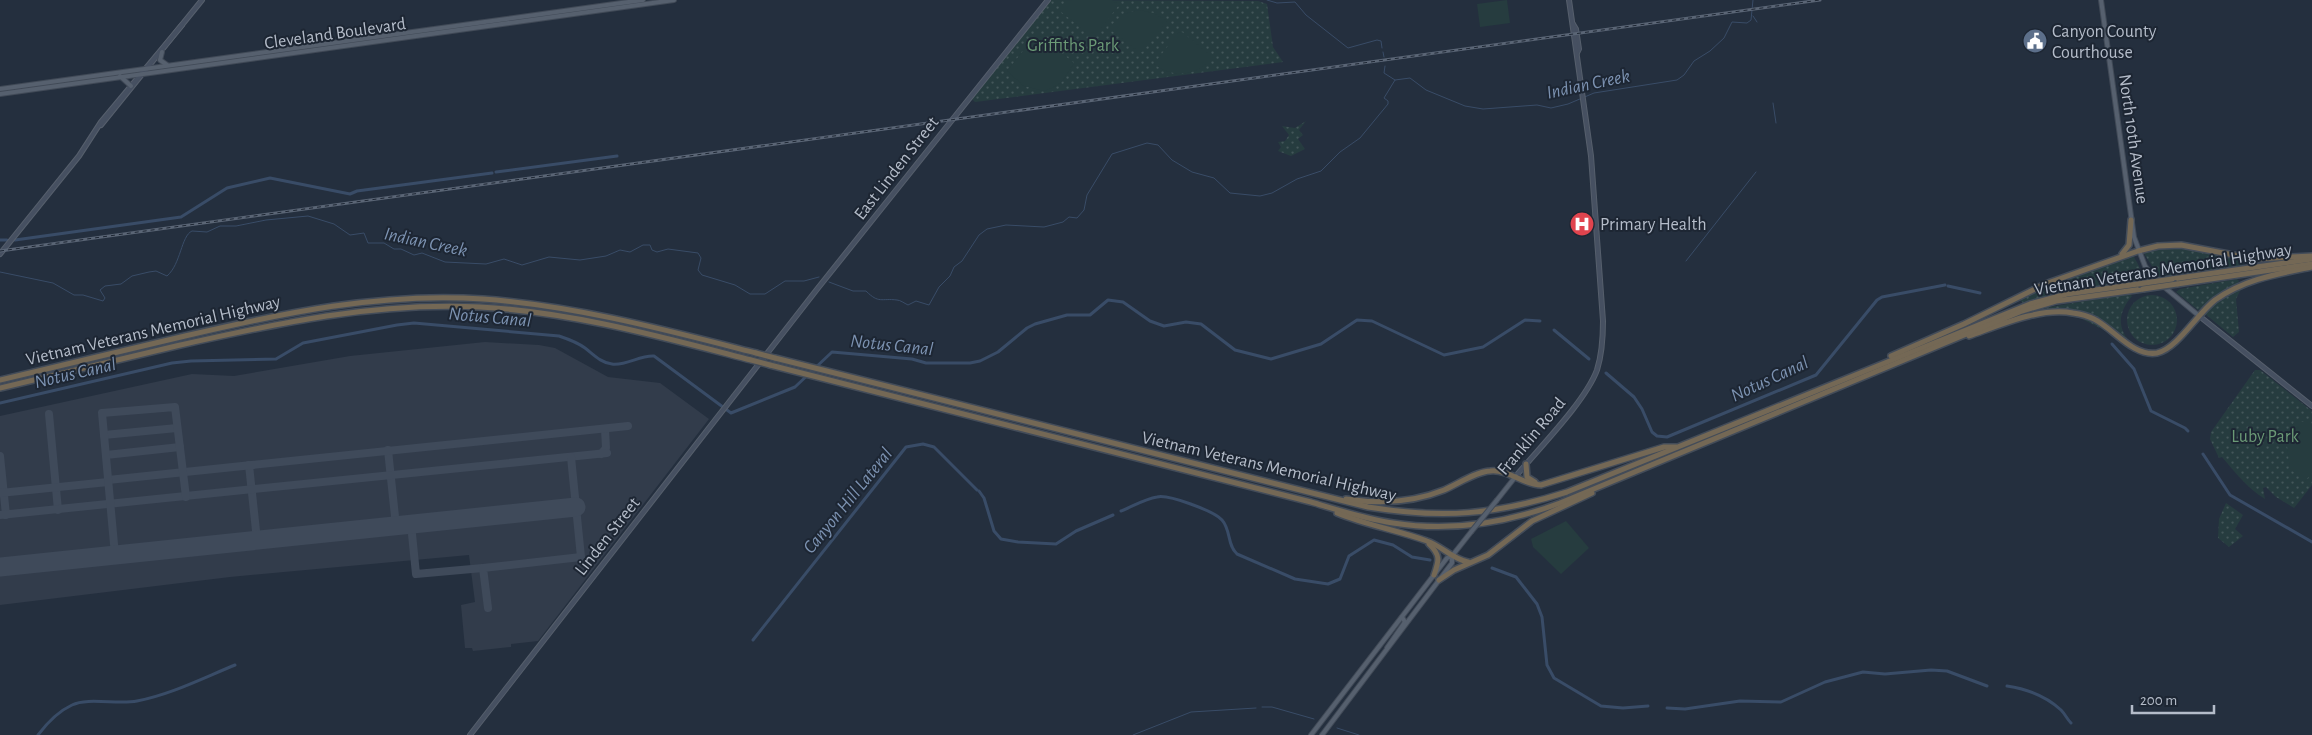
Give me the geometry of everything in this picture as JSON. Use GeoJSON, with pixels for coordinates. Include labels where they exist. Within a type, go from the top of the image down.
{"type":"FeatureCollection","features":[{"type":"Feature","properties":{"kind":"highway"},"geometry":{"type":"LineString","coordinates":[[2117,257],[2129,247],[2131,220]]}},
{"type":"Feature","properties":{"kind":"highway"},"geometry":{"type":"LineString","coordinates":[[1832,384],[1964,324],[2045,284],[2138,251],[2158,246],[2181,245],[2255,259],[2312,257]]}},
{"type":"Feature","properties":{"kind":"highway","name":"Vietnam Veterans Memorial Highway"},"geometry":{"type":"LineString","coordinates":[[0,380],[280,314],[343,304],[416,299],[481,299],[561,307],[599,314],[1368,507],[1432,515],[1477,513],[1522,506],[1567,492],[2030,304],[2067,294],[2312,257]]}},
{"type":"Feature","properties":{"kind":"highway"},"geometry":{"type":"LineString","coordinates":[[1947,342],[2020,318],[2060,311],[2094,319],[2135,348],[2152,353],[2163,351],[2173,345],[2198,315],[2223,295],[2243,284],[2264,277],[2312,266]]}},
{"type":"Feature","properties":{"kind":"highway","name":"Vietnam Veterans Memorial Highway"},"geometry":{"type":"LineString","coordinates":[[0,388],[286,321],[351,311],[422,306],[479,307],[560,315],[605,324],[1311,502],[1364,518],[1394,524],[1463,526],[1499,522],[1538,511],[2038,306],[2076,298],[2177,284],[2230,274],[2312,266]]}},
{"type":"Feature","properties":{"kind":"highway"},"geometry":{"type":"LineString","coordinates":[[1313,494],[1354,500],[1392,502],[1429,496],[1488,471],[1516,476],[1534,485],[1664,447],[1680,447]]}},
{"type":"Feature","properties":{"kind":"highway"},"geometry":{"type":"LineString","coordinates":[[1526,464],[1527,477],[1531,481],[1553,481]]}},
{"type":"Feature","properties":{"kind":"highway"},"geometry":{"type":"LineString","coordinates":[[1439,580],[1454,570],[1488,555],[1532,521],[1623,477]]}},
{"type":"Feature","properties":{"kind":"highway"},"geometry":{"type":"LineString","coordinates":[[1311,502],[1361,522],[1425,540],[1452,556],[1472,562]]}},
{"type":"Feature","properties":{"kind":"highway"},"geometry":{"type":"LineString","coordinates":[[1425,540],[1439,556],[1434,575]]}},
{"type":"Feature","properties":{"kind":"main road"},"geometry":{"type":"LineString","coordinates":[[0,254],[202,0]]}},
{"type":"Feature","properties":{"kind":"main road","name":"Cleveland Boulevard"},"geometry":{"type":"LineString","coordinates":[[0,94],[120,76],[169,66],[643,0]]}},
{"type":"Feature","properties":{"kind":"main road","name":"Cleveland Boulevard"},"geometry":{"type":"LineString","coordinates":[[0,89],[674,0]]}},
{"type":"Feature","properties":{"kind":"main road","name":"East Linden Street"},"geometry":{"type":"LineString","coordinates":[[766,354],[1048,0]]}},
{"type":"Feature","properties":{"kind":"main road","name":"Franklin Road"},"geometry":{"type":"LineString","coordinates":[[1311,735],[1447,558],[1452,556],[1591,383],[1601,355],[1603,321],[1591,156],[1577,53],[1579,50],[1569,0]]}},
{"type":"Feature","properties":{"kind":"main road","name":"North 10th Avenue"},"geometry":{"type":"LineString","coordinates":[[2101,1],[2131,220],[2138,251],[2145,266],[2156,281],[2198,315]]}},
{"type":"Feature","properties":{"kind":"main road"},"geometry":{"type":"LineString","coordinates":[[101,125],[182,25]]}},
{"type":"Feature","properties":{"kind":"main road"},"geometry":{"type":"LineString","coordinates":[[162,52],[160,60],[169,66]]}},
{"type":"Feature","properties":{"kind":"main road"},"geometry":{"type":"LineString","coordinates":[[120,76],[131,86]]}},
{"type":"Feature","properties":{"kind":"main road"},"geometry":{"type":"LineString","coordinates":[[2198,315],[2312,406]]}},
{"type":"Feature","properties":{"kind":"main road","name":"Linden Street"},"geometry":{"type":"LineString","coordinates":[[470,735],[766,354]]}},
{"type":"Feature","properties":{"kind":"main road","name":"Franklin Road"},"geometry":{"type":"LineString","coordinates":[[1322,735],[1452,563],[1452,556]]}},
{"type":"Feature","properties":{"kind":"main road"},"geometry":{"type":"LineString","coordinates":[[1384,655],[1389,644],[1405,622],[1402,618]]}},
{"type":"Feature","properties":{"kind":"shaded area"},"geometry":{"type":"Polygon","coordinates":[[[485,342],[539,345],[555,348],[608,377],[660,383],[709,419],[538,641],[511,644],[511,647],[473,651],[472,648],[465,648],[461,605],[475,602],[469,555],[230,577],[0,605],[0,416],[192,374],[234,376],[350,356],[485,342]]]}},
{"type":"Feature","properties":{"kind":"green space","name":"Griffiths Park"},"geometry":{"type":"Polygon","coordinates":[[[1051,0],[1258,1],[1267,4],[1273,47],[1283,62],[975,102],[972,99],[1051,0]]]}},
{"type":"Feature","properties":{"kind":"green space"},"geometry":{"type":"Polygon","coordinates":[[[1072,0],[1112,0],[1119,5],[1095,36],[1091,36],[1060,11],[1072,0]]]}},
{"type":"Feature","properties":{"kind":"green space"},"geometry":{"type":"Polygon","coordinates":[[[1507,0],[1510,23],[1480,27],[1477,4],[1507,0]]]}},
{"type":"Feature","properties":{"kind":"green space"},"geometry":{"type":"Polygon","coordinates":[[[1138,10],[1154,13],[1167,21],[1142,52],[1139,52],[1108,28],[1124,14],[1138,10]]]}},
{"type":"Feature","properties":{"kind":"green space"},"geometry":{"type":"Polygon","coordinates":[[[1182,32],[1213,57],[1193,72],[1185,73],[1169,72],[1154,64],[1178,33],[1182,32]]]}},
{"type":"Feature","properties":{"kind":"green space"},"geometry":{"type":"Polygon","coordinates":[[[1035,36],[1040,36],[1074,63],[1062,82],[1044,91],[1024,86],[1007,71],[1035,36]]]}},
{"type":"Feature","properties":{"kind":"green space"},"geometry":{"type":"Polygon","coordinates":[[[1306,121],[1299,130],[1303,135],[1298,139],[1305,149],[1291,156],[1278,151],[1281,147],[1278,142],[1285,141],[1289,135],[1282,126],[1295,128],[1306,121]]]}},
{"type":"Feature","properties":{"kind":"green space"},"geometry":{"type":"Polygon","coordinates":[[[2171,248],[2190,249],[2243,260],[2244,263],[2242,265],[2170,276],[2162,274],[2159,277],[2143,252],[2171,248]]]}},
{"type":"Feature","properties":{"kind":"green space"},"geometry":{"type":"Polygon","coordinates":[[[2131,256],[2134,257],[2140,270],[2139,275],[2134,281],[2077,289],[2023,303],[2020,300],[2021,297],[2042,287],[2131,256]]]}},
{"type":"Feature","properties":{"kind":"green space"},"geometry":{"type":"Polygon","coordinates":[[[2237,279],[2239,281],[2237,284],[2198,310],[2176,292],[2180,289],[2237,279]]]}},
{"type":"Feature","properties":{"kind":"green space"},"geometry":{"type":"Polygon","coordinates":[[[2242,287],[2236,299],[2239,332],[2233,337],[2204,313],[2223,297],[2242,287]]]}},
{"type":"Feature","properties":{"kind":"green space"},"geometry":{"type":"Polygon","coordinates":[[[2129,293],[2132,296],[2122,312],[2121,318],[2122,329],[2128,342],[2080,318],[2045,312],[2045,308],[2129,293]]]}},
{"type":"Feature","properties":{"kind":"green space"},"geometry":{"type":"Polygon","coordinates":[[[2147,295],[2157,295],[2170,302],[2177,315],[2177,325],[2170,338],[2157,345],[2147,345],[2138,341],[2131,334],[2127,325],[2127,315],[2131,306],[2138,299],[2147,295]]]}},
{"type":"Feature","properties":{"kind":"green space","name":"Luby Park"},"geometry":{"type":"Polygon","coordinates":[[[2255,370],[2260,370],[2312,411],[2312,485],[2294,508],[2276,497],[2266,487],[2263,488],[2265,499],[2252,490],[2222,457],[2219,458],[2210,439],[2211,432],[2255,370]]]}},
{"type":"Feature","properties":{"kind":"green space"},"geometry":{"type":"Polygon","coordinates":[[[2294,422],[2305,422],[2312,428],[2312,473],[2305,481],[2290,469],[2286,438],[2294,422]]]}},
{"type":"Feature","properties":{"kind":"green space"},"geometry":{"type":"Polygon","coordinates":[[[2226,503],[2243,515],[2235,529],[2243,536],[2229,547],[2218,538],[2219,519],[2226,503]]]}},
{"type":"Feature","properties":{"kind":"green space"},"geometry":{"type":"Polygon","coordinates":[[[1566,521],[1589,548],[1561,574],[1533,547],[1531,539],[1566,521]]]}},
{"type":"Feature","properties":{"kind":"waterway"},"geometry":{"type":"LineString","coordinates":[[1267,0],[1277,3],[1295,2],[1306,15],[1348,48],[1377,40],[1381,41],[1382,48]]}},
{"type":"Feature","properties":{"kind":"waterway","name":"Indian Creek"},"geometry":{"type":"LineString","coordinates":[[829,282],[853,291],[866,291],[874,298],[880,300],[898,300],[908,305],[916,301],[929,305],[939,287],[950,276],[954,267],[962,261],[979,235],[987,229],[1006,225],[1044,227],[1063,222],[1069,217],[1077,218],[1084,210],[1087,195],[1112,154],[1147,143],[1158,145],[1172,160],[1192,172],[1214,178],[1230,193],[1260,196],[1272,193],[1297,179],[1321,171],[1340,152],[1360,138],[1388,104],[1388,101],[1384,98],[1395,80],[1410,78],[1426,90],[1465,106],[1483,109],[1537,105],[1551,108],[1568,104],[1594,93],[1677,80],[1684,75],[1694,61],[1710,51],[1724,38],[1732,22],[1747,23],[1751,20],[1753,0]]}},
{"type":"Feature","properties":{"kind":"waterway","name":"Indian Creek"},"geometry":{"type":"LineString","coordinates":[[1753,16],[1757,22]]}},
{"type":"Feature","properties":{"kind":"waterway"},"geometry":{"type":"LineString","coordinates":[[1383,52],[1384,57]]}},
{"type":"Feature","properties":{"kind":"waterway"},"geometry":{"type":"LineString","coordinates":[[1385,66],[1384,73],[1395,80]]}},
{"type":"Feature","properties":{"kind":"waterway"},"geometry":{"type":"LineString","coordinates":[[1773,103],[1776,123]]}},
{"type":"Feature","properties":{"kind":"waterway"},"geometry":{"type":"LineString","coordinates":[[496,172],[617,156]]}},
{"type":"Feature","properties":{"kind":"waterway"},"geometry":{"type":"LineString","coordinates":[[1686,261],[1756,172]]}},
{"type":"Feature","properties":{"kind":"waterway"},"geometry":{"type":"LineString","coordinates":[[15,240],[181,217],[227,188],[270,178],[350,194],[357,191],[492,173]]}},
{"type":"Feature","properties":{"kind":"waterway","name":"Indian Creek"},"geometry":{"type":"LineString","coordinates":[[0,272],[53,283],[74,295],[83,295],[103,301],[105,298],[100,290],[105,286],[121,284],[132,276],[149,272],[156,271],[167,276],[175,265],[185,238],[192,231],[207,232],[220,226],[236,226],[266,220],[308,216],[334,224],[350,235],[364,233],[368,243],[384,243],[394,249],[401,249],[414,255],[422,253],[445,262],[486,264],[504,259],[522,265],[549,257],[580,260],[606,256],[620,250],[630,252],[643,245],[650,245],[652,250],[657,252],[668,249],[698,253],[701,258],[698,270],[702,275],[735,285],[750,294],[765,294],[785,281],[804,281],[819,277]]}},
{"type":"Feature","properties":{"kind":"waterway"},"geometry":{"type":"LineString","coordinates":[[0,240],[7,240]]}},
{"type":"Feature","properties":{"kind":"waterway","name":"Notus Canal"},"geometry":{"type":"LineString","coordinates":[[1606,373],[1634,397],[1642,409],[1652,432],[1657,436],[1667,437],[1816,375],[1877,300],[1882,297],[1945,285]]}},
{"type":"Feature","properties":{"kind":"waterway","name":"Notus Canal"},"geometry":{"type":"LineString","coordinates":[[1948,286],[1980,293]]}},
{"type":"Feature","properties":{"kind":"waterway","name":"Notus Canal"},"geometry":{"type":"LineString","coordinates":[[0,403],[172,363],[276,359],[303,343],[414,323],[559,336],[579,344],[601,360],[612,364],[654,356],[731,413],[795,387],[832,352],[912,359],[926,363],[970,363],[980,361],[998,352],[1027,328],[1035,324],[1067,315],[1090,315],[1108,300],[1123,302],[1150,321],[1164,326],[1186,322],[1201,324],[1235,350],[1271,359],[1321,344],[1357,320],[1372,321],[1444,355],[1483,347],[1525,320],[1540,321]]}},
{"type":"Feature","properties":{"kind":"waterway","name":"Notus Canal"},"geometry":{"type":"LineString","coordinates":[[1554,330],[1589,359]]}},
{"type":"Feature","properties":{"kind":"waterway","name":"Notus Canal"},"geometry":{"type":"LineString","coordinates":[[2112,344],[2134,369],[2151,411],[2188,431]]}},
{"type":"Feature","properties":{"kind":"waterway","name":"Canyon Hill Lateral"},"geometry":{"type":"LineString","coordinates":[[753,640],[906,447],[923,444],[934,447],[977,490]]}},
{"type":"Feature","properties":{"kind":"waterway","name":"Notus Canal"},"geometry":{"type":"LineString","coordinates":[[2203,454],[2230,495],[2312,542]]}},
{"type":"Feature","properties":{"kind":"waterway","name":"Canyon Hill Lateral"},"geometry":{"type":"LineString","coordinates":[[979,491],[984,498],[994,531],[1001,539],[1056,544],[1076,531],[1113,515]]}},
{"type":"Feature","properties":{"kind":"waterway","name":"Canyon Hill Lateral"},"geometry":{"type":"LineString","coordinates":[[1121,511],[1147,499],[1157,497],[1171,498],[1201,508],[1222,520],[1237,554],[1295,579],[1328,584],[1340,579],[1349,556],[1374,540],[1393,545],[1412,557],[1430,560]]}},
{"type":"Feature","properties":{"kind":"waterway","name":"Canyon Hill Lateral"},"geometry":{"type":"LineString","coordinates":[[1492,568],[1516,577],[1537,604],[1542,617],[1547,665],[1554,678],[1601,706],[1623,708],[1648,706]]}},
{"type":"Feature","properties":{"kind":"waterway","name":"Canyon Hill Lateral"},"geometry":{"type":"LineString","coordinates":[[38,735],[54,718],[72,705],[86,702],[129,702],[150,698],[235,665]]}},
{"type":"Feature","properties":{"kind":"waterway","name":"Canyon Hill Lateral"},"geometry":{"type":"LineString","coordinates":[[1667,708],[1685,709],[1740,701],[1781,702],[1825,682],[1863,672],[1885,674],[1931,670],[1947,671],[1987,686]]}},
{"type":"Feature","properties":{"kind":"waterway","name":"Canyon Hill Lateral"},"geometry":{"type":"LineString","coordinates":[[2007,686],[2029,691],[2043,697],[2061,710],[2071,723]]}},
{"type":"Feature","properties":{"kind":"waterway"},"geometry":{"type":"LineString","coordinates":[[1262,707],[1272,707],[1314,719]]}},
{"type":"Feature","properties":{"kind":"waterway"},"geometry":{"type":"LineString","coordinates":[[1133,735],[1191,712],[1256,708]]}},
{"type":"Feature","properties":{"kind":"waterway"},"geometry":{"type":"LineString","coordinates":[[1337,728],[1359,735]]}},
{"type":"Feature","properties":{"kind":"taxiway"},"geometry":{"type":"LineString","coordinates":[[115,555],[102,413],[175,407],[186,497]]}},
{"type":"Feature","properties":{"kind":"taxiway"},"geometry":{"type":"LineString","coordinates":[[49,414],[58,510]]}},
{"type":"Feature","properties":{"kind":"taxiway"},"geometry":{"type":"LineString","coordinates":[[108,480],[628,426]]}},
{"type":"Feature","properties":{"kind":"taxiway"},"geometry":{"type":"LineString","coordinates":[[104,435],[177,428]]}},
{"type":"Feature","properties":{"kind":"taxiway"},"geometry":{"type":"LineString","coordinates":[[601,454],[606,448],[605,429]]}},
{"type":"Feature","properties":{"kind":"taxiway"},"geometry":{"type":"LineString","coordinates":[[106,455],[180,447]]}},
{"type":"Feature","properties":{"kind":"taxiway"},"geometry":{"type":"LineString","coordinates":[[388,450],[396,526]]}},
{"type":"Feature","properties":{"kind":"taxiway"},"geometry":{"type":"LineString","coordinates":[[0,515],[607,453]]}},
{"type":"Feature","properties":{"kind":"taxiway"},"geometry":{"type":"LineString","coordinates":[[0,456],[6,515]]}},
{"type":"Feature","properties":{"kind":"taxiway"},"geometry":{"type":"LineString","coordinates":[[488,608],[483,568],[581,557],[571,457]]}},
{"type":"Feature","properties":{"kind":"taxiway"},"geometry":{"type":"LineString","coordinates":[[249,465],[257,540]]}},
{"type":"Feature","properties":{"kind":"taxiway"},"geometry":{"type":"LineString","coordinates":[[0,493],[108,482]]}},
{"type":"Feature","properties":{"kind":"taxiway"},"geometry":{"type":"LineString","coordinates":[[411,524],[416,574],[483,568]]}},
{"type":"Feature","properties":{"kind":"runway"},"geometry":{"type":"LineString","coordinates":[[0,567],[576,507]]}},
{"type":"Feature","properties":{"kind":"railway"},"geometry":{"type":"LineString","coordinates":[[0,251],[1820,0]]}},
{"type":"Feature","properties":{"kind":"place","name":"Canyon County Courthouse"},"geometry":{"type":"Point","coordinates":[2035,41]}},
{"type":"Feature","properties":{"kind":"place","name":"Primary Health"},"geometry":{"type":"Point","coordinates":[1582,224]}}]}
